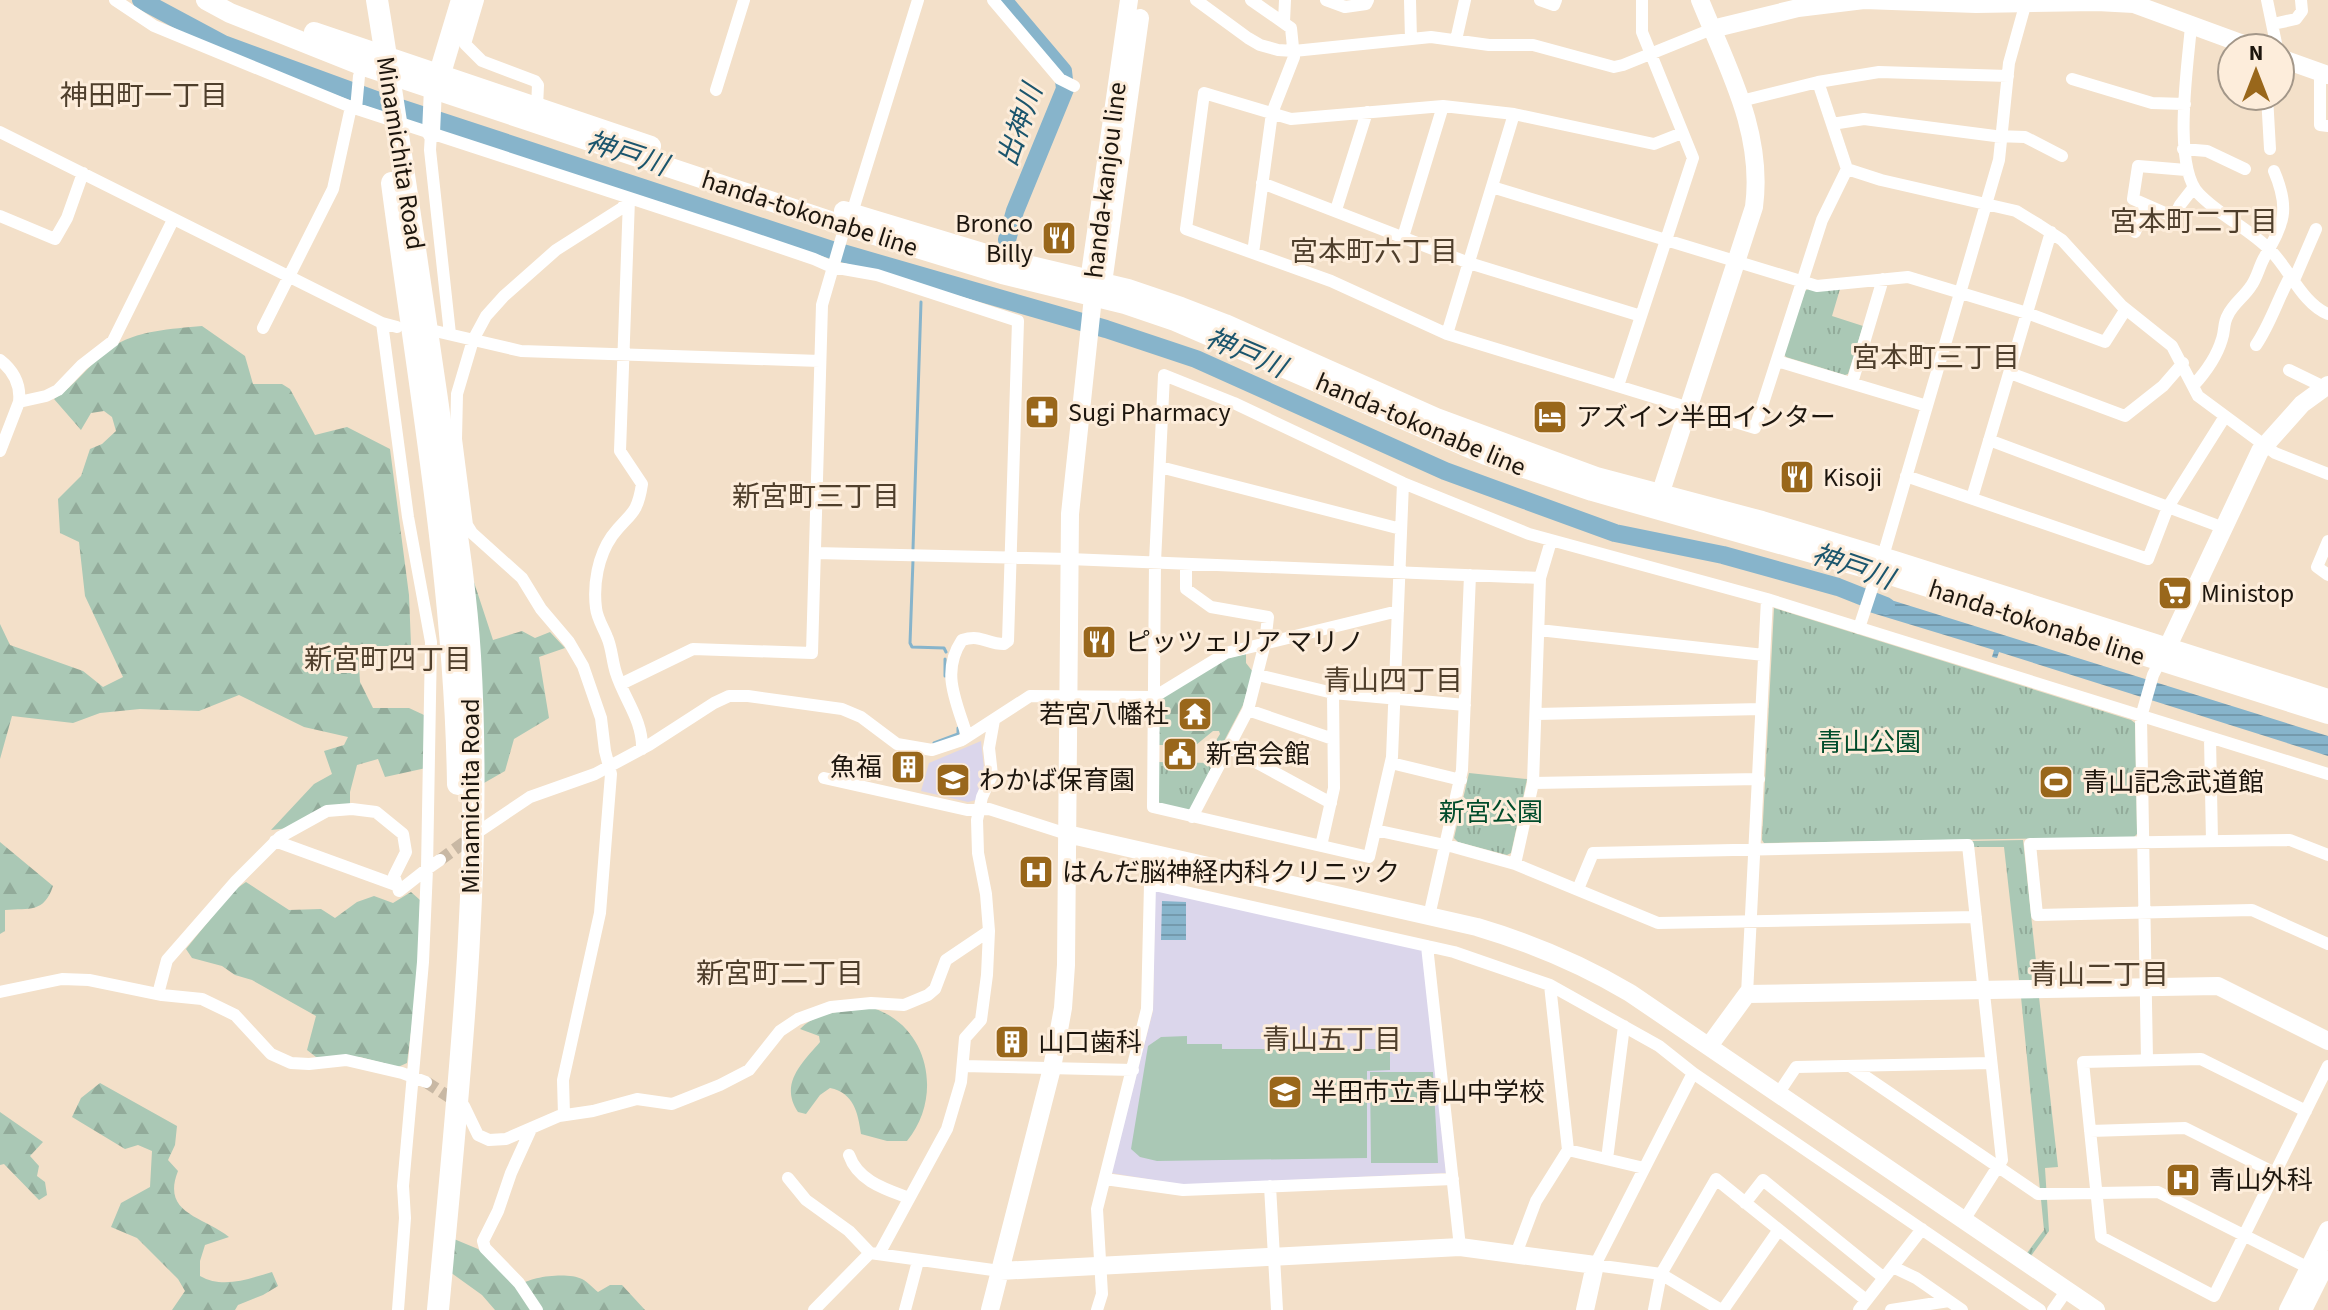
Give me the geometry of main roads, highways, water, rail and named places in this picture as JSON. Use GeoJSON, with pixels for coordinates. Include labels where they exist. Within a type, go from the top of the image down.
{"type":"FeatureCollection","features":[{"type":"Feature","properties":{"kind":"highway","name":"Minamichita Road"},"geometry":{"type":"LineString","coordinates":[[363,0],[381,35]]}},
{"type":"Feature","properties":{"kind":"highway","name":"Minamichita Road"},"geometry":{"type":"LineString","coordinates":[[377,0],[470,653],[473,721],[470,893],[438,1310]]}},
{"type":"Feature","properties":{"kind":"highway"},"geometry":{"type":"LineString","coordinates":[[381,35],[387,0]]}},
{"type":"Feature","properties":{"kind":"highway"},"geometry":{"type":"LineString","coordinates":[[433,83],[448,0]]}},
{"type":"Feature","properties":{"kind":"highway"},"geometry":{"type":"LineString","coordinates":[[433,83],[462,0]]}},
{"type":"Feature","properties":{"kind":"highway","name":"Minamichita Road"},"geometry":{"type":"LineString","coordinates":[[398,134],[457,723],[456,886],[425,1310]]}},
{"type":"Feature","properties":{"kind":"main road","name":"handa-tokonabe line"},"geometry":{"type":"LineString","coordinates":[[206,0],[358,70],[433,83],[537,107],[846,225]]}},
{"type":"Feature","properties":{"kind":"main road","name":"handa-tokonabe line"},"geometry":{"type":"LineString","coordinates":[[219,0],[433,83],[846,225],[1006,260],[1094,294],[1128,289],[1225,324],[1491,441],[1658,502],[1762,521],[1877,572],[2328,714]]}},
{"type":"Feature","properties":{"kind":"main road","name":"handa-tokonabe line"},"geometry":{"type":"LineString","coordinates":[[2160,662],[2328,699]]}},
{"type":"Feature","properties":{"kind":"water"},"geometry":{"type":"Polygon","coordinates":[[[1875,595],[2328,736],[2328,756],[1999,652],[1997,658],[1992,657],[1994,650],[1869,612],[1875,595]]]}},
{"type":"Feature","properties":{"kind":"water"},"geometry":{"type":"Polygon","coordinates":[[[1162,901],[1186,902],[1186,940],[1161,940],[1162,901]]]}},
{"type":"Feature","properties":{"kind":"waterway","name":"神戸川"},"geometry":{"type":"LineString","coordinates":[[141,0],[223,44],[376,100],[832,250],[1106,329],[1196,359],[1445,471],[1615,533],[1723,555],[1838,587],[1886,606]]}},
{"type":"Feature","properties":{"kind":"waterway","name":"出神川"},"geometry":{"type":"LineString","coordinates":[[1003,0],[1063,71],[1065,89],[1015,211],[1007,240]]}},
{"type":"Feature","properties":{"kind":"waterway"},"geometry":{"type":"LineString","coordinates":[[913,549],[921,302]]}},
{"type":"Feature","properties":{"kind":"waterway"},"geometry":{"type":"LineString","coordinates":[[913,560],[910,643],[912,647],[944,648],[946,652]]}},
{"type":"Feature","properties":{"kind":"waterway"},"geometry":{"type":"LineString","coordinates":[[945,659],[945,676]]}},
{"type":"Feature","properties":{"kind":"waterway"},"geometry":{"type":"LineString","coordinates":[[934,743],[958,734],[958,728]]}},
{"type":"Feature","properties":{"kind":"tunnel"},"geometry":{"type":"LineString","coordinates":[[440,860],[473,836]]}},
{"type":"Feature","properties":{"kind":"tunnel"},"geometry":{"type":"LineString","coordinates":[[426,1082],[460,1104]]}},
{"type":"Feature","properties":{"kind":"place","name":"Bronco Billy"},"geometry":{"type":"Point","coordinates":[1059,238]}},
{"type":"Feature","properties":{"kind":"place","name":"Sugi Pharmacy"},"geometry":{"type":"Point","coordinates":[1042,412]}},
{"type":"Feature","properties":{"kind":"place","name":"アズイン半田インター"},"geometry":{"type":"Point","coordinates":[1550,417]}},
{"type":"Feature","properties":{"kind":"place","name":"Kisoji"},"geometry":{"type":"Point","coordinates":[1797,477]}},
{"type":"Feature","properties":{"kind":"place","name":"Ministop"},"geometry":{"type":"Point","coordinates":[2175,593]}},
{"type":"Feature","properties":{"kind":"place","name":"ピッツェリア マリノ"},"geometry":{"type":"Point","coordinates":[1099,642]}},
{"type":"Feature","properties":{"kind":"place","name":"若宮八幡社"},"geometry":{"type":"Point","coordinates":[1195,714]}},
{"type":"Feature","properties":{"kind":"place","name":"新宮会館"},"geometry":{"type":"Point","coordinates":[1180,754]}},
{"type":"Feature","properties":{"kind":"place","name":"魚福"},"geometry":{"type":"Point","coordinates":[908,767]}},
{"type":"Feature","properties":{"kind":"place","name":"わかば保育園"},"geometry":{"type":"Point","coordinates":[953,780]}},
{"type":"Feature","properties":{"kind":"place","name":"青山記念武道館"},"geometry":{"type":"Point","coordinates":[2056,782]}},
{"type":"Feature","properties":{"kind":"place","name":"はんだ脳神経内科クリニック"},"geometry":{"type":"Point","coordinates":[1036,872]}},
{"type":"Feature","properties":{"kind":"place","name":"山口歯科"},"geometry":{"type":"Point","coordinates":[1012,1042]}},
{"type":"Feature","properties":{"kind":"place","name":"半田市立青山中学校"},"geometry":{"type":"Point","coordinates":[1285,1092]}},
{"type":"Feature","properties":{"kind":"place","name":"青山外科"},"geometry":{"type":"Point","coordinates":[2183,1180]}},
{"type":"Feature","properties":{"kind":"district","name":"神田町一丁目"},"geometry":{"type":"Point","coordinates":[144,95]}},
{"type":"Feature","properties":{"kind":"district","name":"宮本町二丁目"},"geometry":{"type":"Point","coordinates":[2194,221]}},
{"type":"Feature","properties":{"kind":"district","name":"宮本町六丁目"},"geometry":{"type":"Point","coordinates":[1374,251]}},
{"type":"Feature","properties":{"kind":"district","name":"宮本町三丁目"},"geometry":{"type":"Point","coordinates":[1936,357]}},
{"type":"Feature","properties":{"kind":"district","name":"新宮町三丁目"},"geometry":{"type":"Point","coordinates":[816,496]}},
{"type":"Feature","properties":{"kind":"district","name":"新宮町四丁目"},"geometry":{"type":"Point","coordinates":[388,659]}},
{"type":"Feature","properties":{"kind":"district","name":"青山四丁目"},"geometry":{"type":"Point","coordinates":[1393,680]}},
{"type":"Feature","properties":{"kind":"district","name":"新宮町二丁目"},"geometry":{"type":"Point","coordinates":[780,973]}},
{"type":"Feature","properties":{"kind":"district","name":"青山二丁目"},"geometry":{"type":"Point","coordinates":[2099,974]}},
{"type":"Feature","properties":{"kind":"district","name":"青山五丁目"},"geometry":{"type":"Point","coordinates":[1332,1039]}},
{"type":"Feature","properties":{"kind":"park label","name":"青山公園"},"geometry":{"type":"Point","coordinates":[1869,742]}},
{"type":"Feature","properties":{"kind":"park label","name":"新宮公園"},"geometry":{"type":"Point","coordinates":[1491,812]}}]}
